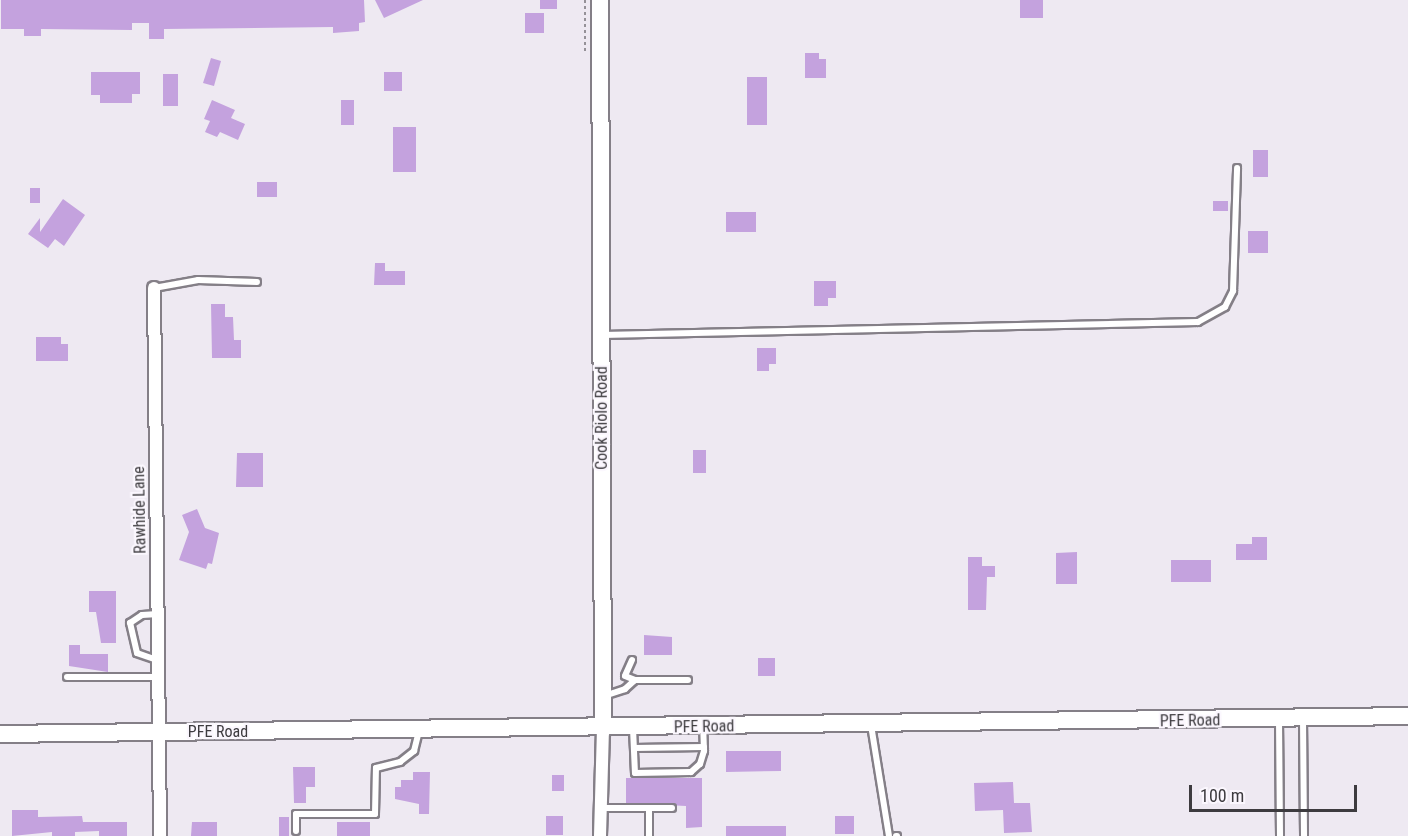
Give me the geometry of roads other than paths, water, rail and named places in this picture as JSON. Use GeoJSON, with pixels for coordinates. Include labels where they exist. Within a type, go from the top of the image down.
{"type":"FeatureCollection","features":[{"type":"Feature","properties":{"kind":"main road","name":"Cook Riolo Road"},"geometry":{"type":"LineString","coordinates":[[600,0],[603,729]]}},
{"type":"Feature","properties":{"kind":"main road","name":"PFE Road"},"geometry":{"type":"LineString","coordinates":[[0,734],[603,729],[1408,716]]}},
{"type":"Feature","properties":{"kind":"street","name":"Rawhide Lane"},"geometry":{"type":"LineString","coordinates":[[154,288],[160,836]]}},
{"type":"Feature","properties":{"kind":"street","name":"Cook Riolo Road"},"geometry":{"type":"LineString","coordinates":[[600,836],[603,729]]}},
{"type":"Feature","properties":{"kind":"lane"},"geometry":{"type":"LineString","coordinates":[[602,335],[1198,322],[1225,307],[1233,291],[1237,168]]}},
{"type":"Feature","properties":{"kind":"lane"},"geometry":{"type":"LineString","coordinates":[[154,288],[198,280],[257,282]]}},
{"type":"Feature","properties":{"kind":"lane"},"geometry":{"type":"LineString","coordinates":[[158,614],[141,615],[129,623],[137,653],[158,661]]}},
{"type":"Feature","properties":{"kind":"lane"},"geometry":{"type":"LineString","coordinates":[[632,660],[625,676],[635,680],[688,680]]}},
{"type":"Feature","properties":{"kind":"lane"},"geometry":{"type":"LineString","coordinates":[[67,677],[158,677]]}},
{"type":"Feature","properties":{"kind":"lane"},"geometry":{"type":"LineString","coordinates":[[603,696],[625,689],[635,680]]}},
{"type":"Feature","properties":{"kind":"lane"},"geometry":{"type":"LineString","coordinates":[[1278,719],[1280,836]]}},
{"type":"Feature","properties":{"kind":"lane"},"geometry":{"type":"LineString","coordinates":[[1303,719],[1304,836]]}},
{"type":"Feature","properties":{"kind":"lane"},"geometry":{"type":"LineString","coordinates":[[871,725],[889,836]]}},
{"type":"Feature","properties":{"kind":"lane"},"geometry":{"type":"LineString","coordinates":[[633,728],[635,773],[691,772],[700,764],[704,747],[703,727]]}},
{"type":"Feature","properties":{"kind":"lane"},"geometry":{"type":"LineString","coordinates":[[296,831],[296,814],[375,814],[376,768],[400,762],[414,751],[419,730]]}},
{"type":"Feature","properties":{"kind":"lane"},"geometry":{"type":"LineString","coordinates":[[634,748],[704,747]]}},
{"type":"Feature","properties":{"kind":"lane"},"geometry":{"type":"LineString","coordinates":[[600,808],[672,808]]}},
{"type":"Feature","properties":{"kind":"lane"},"geometry":{"type":"LineString","coordinates":[[649,836],[650,808]]}}]}
